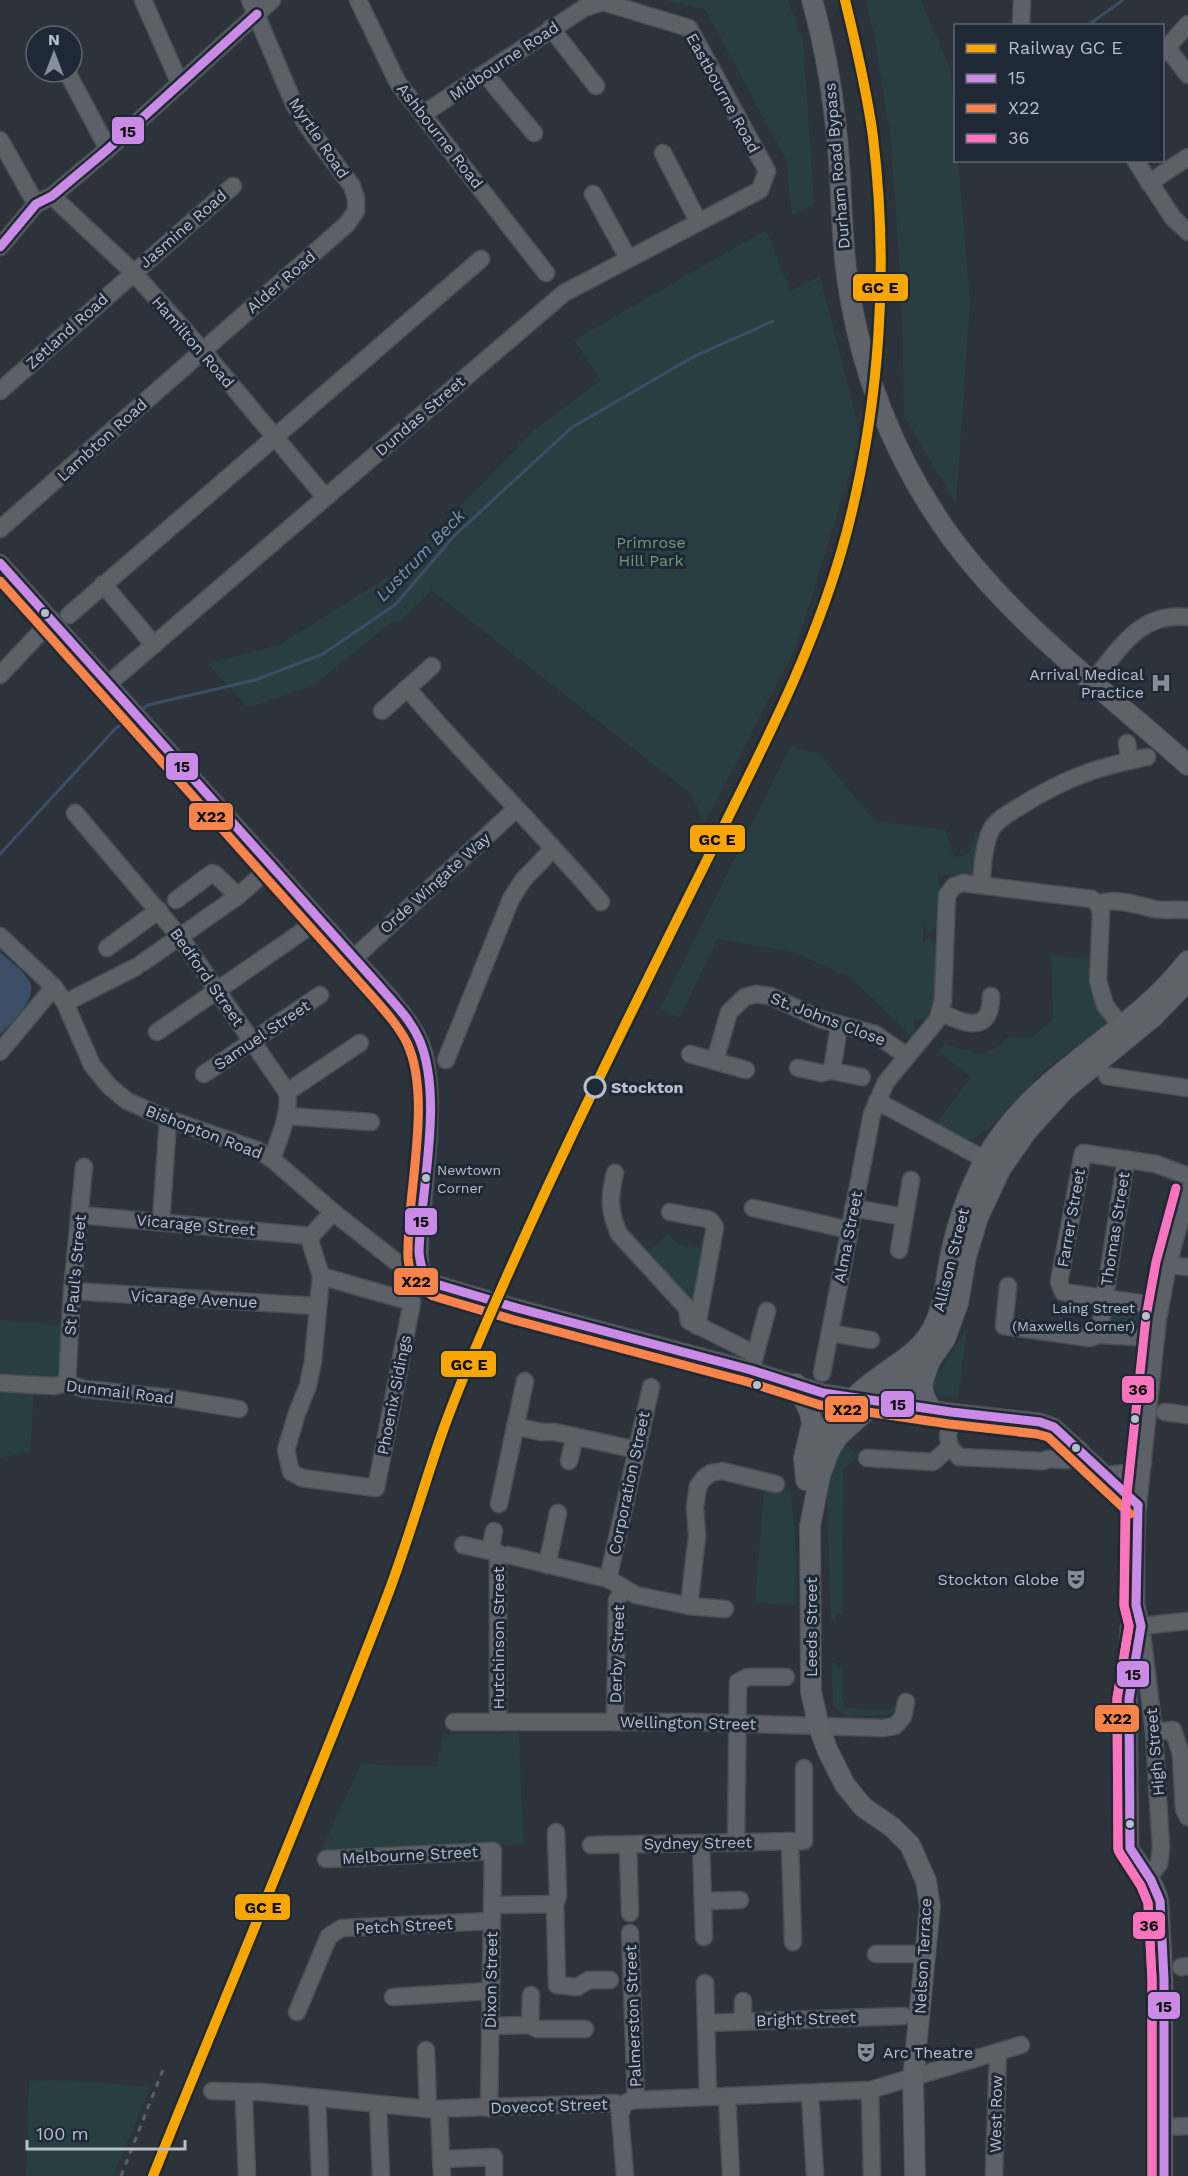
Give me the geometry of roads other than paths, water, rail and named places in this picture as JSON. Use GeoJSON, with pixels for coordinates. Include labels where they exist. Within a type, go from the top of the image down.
{"type":"FeatureCollection","features":[{"type":"Feature","properties":{"kind":"main road","name":"Durham Road Bypass"},"geometry":{"type":"LineString","coordinates":[[812,0],[833,99],[843,252],[856,324],[886,424],[907,466],[953,540],[991,585],[1040,635],[1188,765]]}},
{"type":"Feature","properties":{"kind":"main road","name":"Allison Street"},"geometry":{"type":"LineString","coordinates":[[876,1402],[931,1359],[945,1339],[953,1319],[973,1232],[993,1164],[1009,1123],[1052,1080],[1146,1006],[1185,971]]}},
{"type":"Feature","properties":{"kind":"main road","name":"Allison Street"},"geometry":{"type":"LineString","coordinates":[[854,1398],[912,1353],[927,1337],[942,1305],[957,1228],[965,1204],[993,1164],[1064,1090],[1153,1017],[1185,971]]}},
{"type":"Feature","properties":{"kind":"main road"},"geometry":{"type":"LineString","coordinates":[[931,1359],[924,1376],[922,1390],[924,1398],[942,1411]]}},
{"type":"Feature","properties":{"kind":"main road"},"geometry":{"type":"LineString","coordinates":[[796,1384],[810,1412],[812,1424],[804,1458],[806,1480]]}},
{"type":"Feature","properties":{"kind":"main road","name":"Leeds Street"},"geometry":{"type":"LineString","coordinates":[[810,1526],[804,1510],[806,1480],[816,1450],[830,1422],[854,1398]]}},
{"type":"Feature","properties":{"kind":"main road","name":"Leeds Street"},"geometry":{"type":"LineString","coordinates":[[819,1726],[812,1692],[810,1526],[820,1475],[829,1450],[849,1425],[876,1402]]}},
{"type":"Feature","properties":{"kind":"main road","name":"Nelson Terrace"},"geometry":{"type":"LineString","coordinates":[[819,1726],[827,1749],[845,1785],[863,1807],[892,1827],[910,1845],[926,1881],[930,1906],[913,2078],[915,2176]]}},
{"type":"Feature","properties":{"kind":"street"},"geometry":{"type":"LineString","coordinates":[[143,0],[180,84]]}},
{"type":"Feature","properties":{"kind":"street"},"geometry":{"type":"LineString","coordinates":[[0,247],[36,204],[52,196],[180,84],[254,7],[272,0]]}},
{"type":"Feature","properties":{"kind":"street","name":"Ashbourne Road"},"geometry":{"type":"LineString","coordinates":[[358,0],[398,83],[536,269]]}},
{"type":"Feature","properties":{"kind":"street"},"geometry":{"type":"LineString","coordinates":[[1021,24],[1022,0]]}},
{"type":"Feature","properties":{"kind":"street","name":"Eastbourne Road"},"geometry":{"type":"LineString","coordinates":[[582,4],[603,2],[689,28],[767,171],[760,190]]}},
{"type":"Feature","properties":{"kind":"street","name":"Midbourne Road"},"geometry":{"type":"LineString","coordinates":[[423,114],[485,74],[582,4]]}},
{"type":"Feature","properties":{"kind":"street","name":"Myrtle Road"},"geometry":{"type":"LineString","coordinates":[[254,7],[294,104],[308,127],[352,186],[356,211]]}},
{"type":"Feature","properties":{"kind":"street"},"geometry":{"type":"LineString","coordinates":[[1188,24],[1165,51],[1188,75]]}},
{"type":"Feature","properties":{"kind":"street"},"geometry":{"type":"LineString","coordinates":[[551,28],[596,86]]}},
{"type":"Feature","properties":{"kind":"street"},"geometry":{"type":"LineString","coordinates":[[485,74],[534,133]]}},
{"type":"Feature","properties":{"kind":"street"},"geometry":{"type":"LineString","coordinates":[[74,84],[108,149]]}},
{"type":"Feature","properties":{"kind":"street"},"geometry":{"type":"LineString","coordinates":[[0,140],[36,204]]}},
{"type":"Feature","properties":{"kind":"street"},"geometry":{"type":"LineString","coordinates":[[663,153],[698,221]]}},
{"type":"Feature","properties":{"kind":"street"},"geometry":{"type":"LineString","coordinates":[[1149,183],[1188,157]]}},
{"type":"Feature","properties":{"kind":"street"},"geometry":{"type":"LineString","coordinates":[[1136,162],[1173,218],[1188,232]]}},
{"type":"Feature","properties":{"kind":"street","name":"Jasmine Road"},"geometry":{"type":"LineString","coordinates":[[133,272],[233,186]]}},
{"type":"Feature","properties":{"kind":"street","name":"Dundas Street"},"geometry":{"type":"LineString","coordinates":[[108,684],[564,293],[760,190]]}},
{"type":"Feature","properties":{"kind":"street"},"geometry":{"type":"LineString","coordinates":[[593,194],[628,258]]}},
{"type":"Feature","properties":{"kind":"street","name":"Hamilton Road"},"geometry":{"type":"LineString","coordinates":[[52,196],[133,272],[203,351],[325,497]]}},
{"type":"Feature","properties":{"kind":"street","name":"Alder Road"},"geometry":{"type":"LineString","coordinates":[[203,351],[347,224],[356,211]]}},
{"type":"Feature","properties":{"kind":"street"},"geometry":{"type":"LineString","coordinates":[[69,615],[481,259]]}},
{"type":"Feature","properties":{"kind":"street","name":"Zetland Road"},"geometry":{"type":"LineString","coordinates":[[0,391],[133,272]]}},
{"type":"Feature","properties":{"kind":"street","name":"Lambton Road"},"geometry":{"type":"LineString","coordinates":[[0,529],[203,351]]}},
{"type":"Feature","properties":{"kind":"street"},"geometry":{"type":"LineString","coordinates":[[2,569],[151,730],[354,958],[407,1020],[420,1041],[429,1101],[420,1264],[425,1276],[436,1284],[517,1308],[753,1362]]}},
{"type":"Feature","properties":{"kind":"street"},"geometry":{"type":"LineString","coordinates":[[103,584],[154,645]]}},
{"type":"Feature","properties":{"kind":"street"},"geometry":{"type":"LineString","coordinates":[[1092,682],[1137,630],[1152,620],[1173,615],[1188,617]]}},
{"type":"Feature","properties":{"kind":"street"},"geometry":{"type":"LineString","coordinates":[[0,675],[51,620]]}},
{"type":"Feature","properties":{"kind":"street"},"geometry":{"type":"LineString","coordinates":[[382,711],[432,666]]}},
{"type":"Feature","properties":{"kind":"street"},"geometry":{"type":"LineString","coordinates":[[407,688],[455,745],[601,902]]}},
{"type":"Feature","properties":{"kind":"street"},"geometry":{"type":"LineString","coordinates":[[1127,743],[1130,761]]}},
{"type":"Feature","properties":{"kind":"street"},"geometry":{"type":"LineString","coordinates":[[981,885],[986,846],[992,828],[1004,816],[1049,788],[1077,775],[1108,765],[1147,758]]}},
{"type":"Feature","properties":{"kind":"street","name":"Orde Wingate Way"},"geometry":{"type":"LineString","coordinates":[[354,958],[516,809]]}},
{"type":"Feature","properties":{"kind":"street","name":"Bedford Street"},"geometry":{"type":"LineString","coordinates":[[75,813],[180,937],[287,1092]]}},
{"type":"Feature","properties":{"kind":"street"},"geometry":{"type":"LineString","coordinates":[[446,1060],[511,899],[523,880],[553,849]]}},
{"type":"Feature","properties":{"kind":"street"},"geometry":{"type":"LineString","coordinates":[[65,1003],[139,965],[238,896],[272,866]]}},
{"type":"Feature","properties":{"kind":"street"},"geometry":{"type":"LineString","coordinates":[[176,900],[212,873],[238,896]]}},
{"type":"Feature","properties":{"kind":"street"},"geometry":{"type":"LineString","coordinates":[[991,996],[991,1009],[985,1020],[975,1024],[961,1023],[940,1012],[943,1000],[947,895],[954,886],[963,883],[1092,899],[1098,904],[1101,913],[1098,981],[1105,1005],[1121,1026]]}},
{"type":"Feature","properties":{"kind":"street"},"geometry":{"type":"LineString","coordinates":[[1098,904],[1107,900],[1154,909],[1188,910]]}},
{"type":"Feature","properties":{"kind":"street"},"geometry":{"type":"LineString","coordinates":[[107,948],[159,910]]}},
{"type":"Feature","properties":{"kind":"street"},"geometry":{"type":"LineString","coordinates":[[157,1032],[303,931]]}},
{"type":"Feature","properties":{"kind":"street","name":"Bishopton Road"},"geometry":{"type":"LineString","coordinates":[[0,936],[54,987],[65,1003],[92,1065],[109,1086],[127,1101],[168,1119],[241,1144],[272,1159],[333,1212],[399,1263],[420,1264]]}},
{"type":"Feature","properties":{"kind":"street"},"geometry":{"type":"LineString","coordinates":[[0,1052],[54,987]]}},
{"type":"Feature","properties":{"kind":"street","name":"St. Johns Close"},"geometry":{"type":"LineString","coordinates":[[715,1061],[729,1012],[745,997],[756,994],[770,996],[839,1026],[875,1034],[907,1056]]}},
{"type":"Feature","properties":{"kind":"street","name":"Samuel Street"},"geometry":{"type":"LineString","coordinates":[[204,1074],[320,995]]}},
{"type":"Feature","properties":{"kind":"street","name":"Alma Street"},"geometry":{"type":"LineString","coordinates":[[822,1373],[872,1114],[886,1082],[938,1019],[940,1012]]}},
{"type":"Feature","properties":{"kind":"street"},"geometry":{"type":"LineString","coordinates":[[832,1071],[839,1026]]}},
{"type":"Feature","properties":{"kind":"street"},"geometry":{"type":"LineString","coordinates":[[272,1159],[286,1116],[289,1100],[287,1092],[360,1043]]}},
{"type":"Feature","properties":{"kind":"street"},"geometry":{"type":"LineString","coordinates":[[690,1054],[746,1070]]}},
{"type":"Feature","properties":{"kind":"street"},"geometry":{"type":"LineString","coordinates":[[798,1068],[862,1077]]}},
{"type":"Feature","properties":{"kind":"street"},"geometry":{"type":"LineString","coordinates":[[1107,1076],[1188,1088]]}},
{"type":"Feature","properties":{"kind":"street"},"geometry":{"type":"LineString","coordinates":[[877,1101],[993,1164]]}},
{"type":"Feature","properties":{"kind":"street"},"geometry":{"type":"LineString","coordinates":[[286,1116],[371,1122]]}},
{"type":"Feature","properties":{"kind":"street"},"geometry":{"type":"LineString","coordinates":[[161,1222],[168,1119]]}},
{"type":"Feature","properties":{"kind":"street","name":"Farrer Street"},"geometry":{"type":"LineString","coordinates":[[1105,1298],[1063,1292],[1059,1282],[1083,1153],[1126,1159]]}},
{"type":"Feature","properties":{"kind":"street"},"geometry":{"type":"LineString","coordinates":[[1126,1159],[1156,1164],[1188,1176]]}},
{"type":"Feature","properties":{"kind":"street","name":"Thomas Street"},"geometry":{"type":"LineString","coordinates":[[1099,1335],[1126,1159]]}},
{"type":"Feature","properties":{"kind":"street","name":"St Paul's Street"},"geometry":{"type":"LineString","coordinates":[[67,1383],[72,1291],[84,1167]]}},
{"type":"Feature","properties":{"kind":"street"},"geometry":{"type":"LineString","coordinates":[[899,1250],[910,1180]]}},
{"type":"Feature","properties":{"kind":"street"},"geometry":{"type":"LineString","coordinates":[[616,1184],[611,1212],[619,1234],[687,1308],[689,1321],[753,1362],[796,1384],[823,1393],[942,1411],[1040,1422],[1054,1427],[1074,1455],[1104,1475],[1138,1505]]}},
{"type":"Feature","properties":{"kind":"street","name":"High Street"},"geometry":{"type":"LineString","coordinates":[[1150,1875],[1159,1864],[1161,1848],[1154,1732],[1141,1626],[1136,1605],[1138,1505],[1156,1338],[1167,1265],[1188,1191]]}},
{"type":"Feature","properties":{"kind":"street"},"geometry":{"type":"LineString","coordinates":[[753,1208],[849,1230]]}},
{"type":"Feature","properties":{"kind":"street"},"geometry":{"type":"LineString","coordinates":[[854,1208],[904,1217]]}},
{"type":"Feature","properties":{"kind":"street"},"geometry":{"type":"LineString","coordinates":[[317,1306],[321,1276],[311,1244],[311,1236],[333,1212]]}},
{"type":"Feature","properties":{"kind":"street"},"geometry":{"type":"LineString","coordinates":[[670,1212],[711,1221],[716,1231],[697,1326]]}},
{"type":"Feature","properties":{"kind":"street","name":"Vicarage Street"},"geometry":{"type":"LineString","coordinates":[[80,1215],[311,1236]]}},
{"type":"Feature","properties":{"kind":"street"},"geometry":{"type":"LineString","coordinates":[[1167,1265],[1188,1268]]}},
{"type":"Feature","properties":{"kind":"street","name":"Phoenix Sidings"},"geometry":{"type":"LineString","coordinates":[[317,1306],[313,1360],[308,1386],[286,1450],[291,1472],[302,1478],[375,1488],[412,1302],[321,1276]]}},
{"type":"Feature","properties":{"kind":"street"},"geometry":{"type":"LineString","coordinates":[[1008,1286],[1004,1326],[1090,1338],[1099,1335],[1156,1338]]}},
{"type":"Feature","properties":{"kind":"street","name":"Vicarage Avenue"},"geometry":{"type":"LineString","coordinates":[[72,1291],[317,1306]]}},
{"type":"Feature","properties":{"kind":"street"},"geometry":{"type":"LineString","coordinates":[[1105,1298],[1145,1304]]}},
{"type":"Feature","properties":{"kind":"street"},"geometry":{"type":"LineString","coordinates":[[753,1362],[766,1311]]}},
{"type":"Feature","properties":{"kind":"street"},"geometry":{"type":"LineString","coordinates":[[830,1333],[871,1340]]}},
{"type":"Feature","properties":{"kind":"street"},"geometry":{"type":"LineString","coordinates":[[499,1504],[496,1484],[515,1426],[525,1381]]}},
{"type":"Feature","properties":{"kind":"street","name":"Dunmail Road"},"geometry":{"type":"LineString","coordinates":[[0,1383],[54,1386],[67,1383],[84,1389],[172,1398],[239,1409]]}},
{"type":"Feature","properties":{"kind":"street","name":"Corporation Street"},"geometry":{"type":"LineString","coordinates":[[608,1579],[651,1387]]}},
{"type":"Feature","properties":{"kind":"street"},"geometry":{"type":"LineString","coordinates":[[942,1411],[950,1447],[959,1457],[1043,1461],[1074,1455]]}},
{"type":"Feature","properties":{"kind":"street"},"geometry":{"type":"LineString","coordinates":[[1165,1412],[1188,1415]]}},
{"type":"Feature","properties":{"kind":"street"},"geometry":{"type":"LineString","coordinates":[[515,1426],[541,1432],[555,1432],[637,1450]]}},
{"type":"Feature","properties":{"kind":"street"},"geometry":{"type":"LineString","coordinates":[[569,1461],[574,1436]]}},
{"type":"Feature","properties":{"kind":"street"},"geometry":{"type":"LineString","coordinates":[[867,1458],[933,1462],[950,1447]]}},
{"type":"Feature","properties":{"kind":"street"},"geometry":{"type":"LineString","coordinates":[[1104,1475],[1128,1473],[1143,1464]]}},
{"type":"Feature","properties":{"kind":"street"},"geometry":{"type":"LineString","coordinates":[[689,1606],[697,1536],[695,1507],[698,1486],[711,1473],[746,1469],[776,1484]]}},
{"type":"Feature","properties":{"kind":"street"},"geometry":{"type":"LineString","coordinates":[[548,1565],[558,1513]]}},
{"type":"Feature","properties":{"kind":"street"},"geometry":{"type":"LineString","coordinates":[[490,1551],[494,1531]]}},
{"type":"Feature","properties":{"kind":"street","name":"Hutchinson Street"},"geometry":{"type":"LineString","coordinates":[[463,1545],[498,1553],[498,1722]]}},
{"type":"Feature","properties":{"kind":"street"},"geometry":{"type":"LineString","coordinates":[[508,1555],[608,1579],[636,1595],[689,1606],[725,1609]]}},
{"type":"Feature","properties":{"kind":"street","name":"Derby Street"},"geometry":{"type":"LineString","coordinates":[[615,1722],[617,1600],[624,1588]]}},
{"type":"Feature","properties":{"kind":"street","name":"High Street"},"geometry":{"type":"LineString","coordinates":[[1136,1605],[1129,1628],[1130,1848],[1150,1875],[1160,1900],[1164,1979],[1164,2176]]}},
{"type":"Feature","properties":{"kind":"street"},"geometry":{"type":"LineString","coordinates":[[1141,1626],[1188,1621]]}},
{"type":"Feature","properties":{"kind":"street","name":"High Street"},"geometry":{"type":"LineString","coordinates":[[1129,1699],[1141,1626]]}},
{"type":"Feature","properties":{"kind":"street"},"geometry":{"type":"LineString","coordinates":[[736,1842],[738,1682],[748,1677],[786,1677]]}},
{"type":"Feature","properties":{"kind":"street","name":"Wellington Street"},"geometry":{"type":"LineString","coordinates":[[454,1722],[895,1726],[903,1717],[906,1702]]}},
{"type":"Feature","properties":{"kind":"street"},"geometry":{"type":"LineString","coordinates":[[1154,1732],[1173,1730],[1181,1754],[1184,1809],[1188,1817]]}},
{"type":"Feature","properties":{"kind":"street"},"geometry":{"type":"LineString","coordinates":[[793,1942],[797,1841],[811,1795],[804,1768]]}},
{"type":"Feature","properties":{"kind":"street"},"geometry":{"type":"LineString","coordinates":[[556,1832],[557,1985],[577,1987],[589,1980],[610,1980]]}},
{"type":"Feature","properties":{"kind":"street","name":"Sydney Street"},"geometry":{"type":"LineString","coordinates":[[591,1845],[797,1841]]}},
{"type":"Feature","properties":{"kind":"street"},"geometry":{"type":"LineString","coordinates":[[701,1843],[704,1936]]}},
{"type":"Feature","properties":{"kind":"street"},"geometry":{"type":"LineString","coordinates":[[628,1845],[630,1913]]}},
{"type":"Feature","properties":{"kind":"street","name":"Melbourne Street"},"geometry":{"type":"LineString","coordinates":[[326,1859],[493,1851]]}},
{"type":"Feature","properties":{"kind":"street","name":"Dixon Street"},"geometry":{"type":"LineString","coordinates":[[489,2108],[493,1851]]}},
{"type":"Feature","properties":{"kind":"street"},"geometry":{"type":"LineString","coordinates":[[703,1901],[740,1900]]}},
{"type":"Feature","properties":{"kind":"street","name":"Petch Street"},"geometry":{"type":"LineString","coordinates":[[297,2012],[329,1936],[342,1928],[555,1904]]}},
{"type":"Feature","properties":{"kind":"street","name":"Palmerston Street"},"geometry":{"type":"LineString","coordinates":[[625,2176],[620,2115],[629,2103],[630,1933]]}},
{"type":"Feature","properties":{"kind":"street"},"geometry":{"type":"LineString","coordinates":[[876,1954],[926,1954]]}},
{"type":"Feature","properties":{"kind":"street"},"geometry":{"type":"LineString","coordinates":[[705,1983],[708,2096]]}},
{"type":"Feature","properties":{"kind":"street"},"geometry":{"type":"LineString","coordinates":[[393,1996],[490,1991]]}},
{"type":"Feature","properties":{"kind":"street"},"geometry":{"type":"LineString","coordinates":[[530,2025],[531,1995]]}},
{"type":"Feature","properties":{"kind":"street"},"geometry":{"type":"LineString","coordinates":[[743,2001],[743,2021]]}},
{"type":"Feature","properties":{"kind":"street","name":"Bright Street"},"geometry":{"type":"LineString","coordinates":[[707,2023],[904,2016]]}},
{"type":"Feature","properties":{"kind":"street"},"geometry":{"type":"LineString","coordinates":[[490,2026],[530,2025],[537,2029],[585,2029]]}},
{"type":"Feature","properties":{"kind":"street","name":"Dovecot Street"},"geometry":{"type":"LineString","coordinates":[[212,2091],[262,2092],[433,2110],[629,2103],[708,2096],[810,2094],[870,2090],[1022,2045]]}},
{"type":"Feature","properties":{"kind":"street"},"geometry":{"type":"LineString","coordinates":[[426,2050],[442,2176]]}},
{"type":"Feature","properties":{"kind":"street","name":"West Row"},"geometry":{"type":"LineString","coordinates":[[994,2176],[998,2052]]}},
{"type":"Feature","properties":{"kind":"street"},"geometry":{"type":"LineString","coordinates":[[870,2090],[872,2176]]}},
{"type":"Feature","properties":{"kind":"street"},"geometry":{"type":"LineString","coordinates":[[246,2092],[244,2100],[247,2176]]}},
{"type":"Feature","properties":{"kind":"street"},"geometry":{"type":"LineString","coordinates":[[810,2094],[815,2176]]}},
{"type":"Feature","properties":{"kind":"street"},"geometry":{"type":"LineString","coordinates":[[727,2096],[731,2176]]}},
{"type":"Feature","properties":{"kind":"street"},"geometry":{"type":"LineString","coordinates":[[317,2098],[320,2176]]}},
{"type":"Feature","properties":{"kind":"street"},"geometry":{"type":"LineString","coordinates":[[378,2104],[381,2176]]}},
{"type":"Feature","properties":{"kind":"street"},"geometry":{"type":"LineString","coordinates":[[1164,2127],[1188,2126]]}},
{"type":"Feature","properties":{"kind":"street"},"geometry":{"type":"LineString","coordinates":[[441,2159],[494,2157],[494,2175]]}},
{"type":"Feature","properties":{"kind":"water"},"geometry":{"type":"Polygon","coordinates":[[[0,952],[28,979],[31,994],[23,1009],[0,1035],[0,952]]]}},
{"type":"Feature","properties":{"kind":"waterway","name":"Lustrum Beck"},"geometry":{"type":"LineString","coordinates":[[1090,24],[1123,0]]}},
{"type":"Feature","properties":{"kind":"waterway","name":"Lustrum Beck"},"geometry":{"type":"LineString","coordinates":[[139,712],[148,705],[255,680],[323,654],[396,604],[453,537],[571,428],[693,357],[773,321]]}},
{"type":"Feature","properties":{"kind":"waterway","name":"Lustrum Beck"},"geometry":{"type":"LineString","coordinates":[[0,854],[116,728],[132,717]]}},
{"type":"Feature","properties":{"kind":"railway"},"geometry":{"type":"LineString","coordinates":[[121,2176],[164,2067]]}},
{"type":"Feature","properties":{"kind":"place","name":"Arrival Medical Practice"},"geometry":{"type":"Point","coordinates":[1161,683]}},
{"type":"Feature","properties":{"kind":"place","name":"Stockton"},"geometry":{"type":"Point","coordinates":[595,1087]}},
{"type":"Feature","properties":{"kind":"place","name":"Newtown Corner"},"geometry":{"type":"Point","coordinates":[426,1178]}},
{"type":"Feature","properties":{"kind":"place","name":"Laing Street (Maxwells Corner)"},"geometry":{"type":"Point","coordinates":[1146,1316]}},
{"type":"Feature","properties":{"kind":"place","name":"Stockton Globe"},"geometry":{"type":"Point","coordinates":[1076,1579]}},
{"type":"Feature","properties":{"kind":"place","name":"Arc Theatre"},"geometry":{"type":"Point","coordinates":[866,2052]}},
{"type":"Feature","properties":{"kind":"park label","name":"Primrose Hill Park"},"geometry":{"type":"Point","coordinates":[651,551]}}]}
